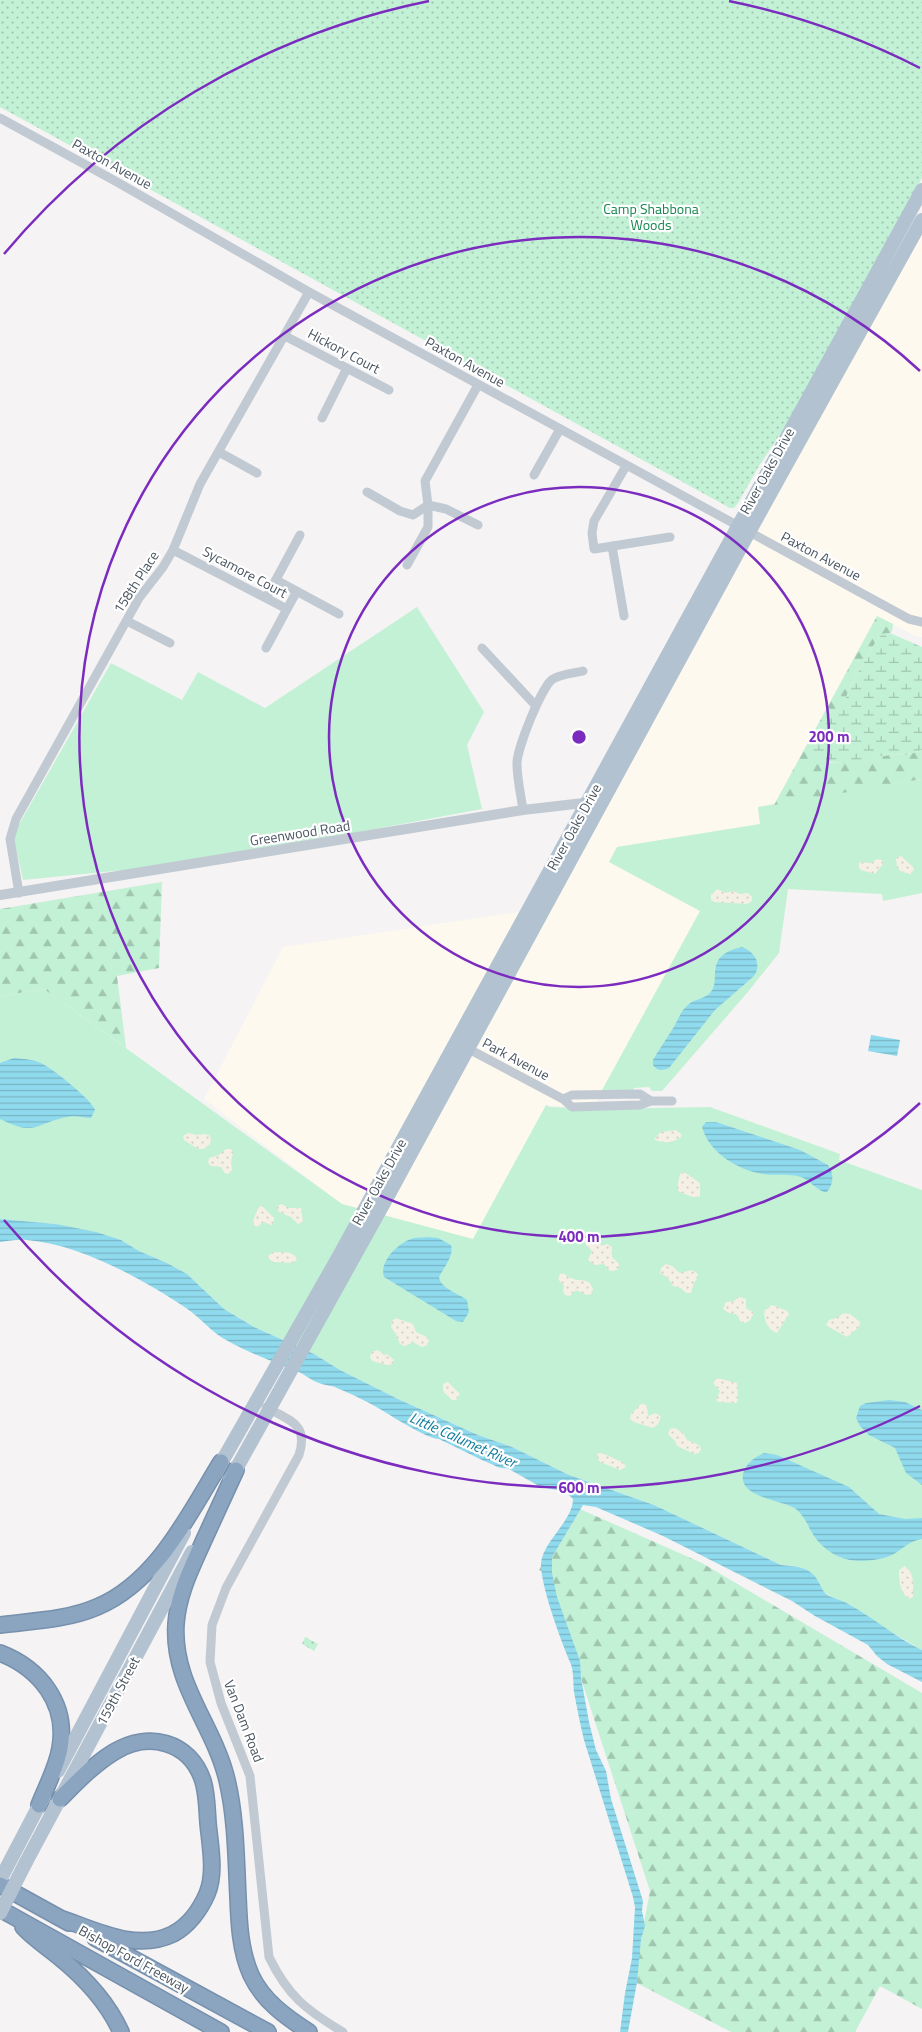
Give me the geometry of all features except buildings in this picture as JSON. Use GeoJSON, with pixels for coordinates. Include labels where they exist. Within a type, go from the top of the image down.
{"type":"FeatureCollection","features":[{"type":"Feature","properties":{"kind":"highway"},"geometry":{"type":"LineString","coordinates":[[0,1625],[65,1617],[80,1613],[98,1607],[133,1585],[155,1564],[222,1462]]}},
{"type":"Feature","properties":{"kind":"highway"},"geometry":{"type":"LineString","coordinates":[[236,1470],[182,1587],[176,1624],[178,1659],[183,1678],[214,1743],[227,1779],[234,1825],[239,1914],[245,1960],[259,1988],[269,2002],[309,2032]]}},
{"type":"Feature","properties":{"kind":"highway"},"geometry":{"type":"LineString","coordinates":[[0,1653],[26,1665],[36,1674],[49,1692],[58,1712],[61,1724],[60,1749],[39,1805]]}},
{"type":"Feature","properties":{"kind":"highway"},"geometry":{"type":"LineString","coordinates":[[60,1799],[94,1766],[130,1744],[154,1740],[177,1747],[188,1755],[203,1780],[206,1798],[211,1878],[208,1893],[186,1925],[173,1934],[161,1938],[127,1940],[60,1918]]}},
{"type":"Feature","properties":{"kind":"highway","name":"Bishop Ford Freeway"},"geometry":{"type":"LineString","coordinates":[[0,1885],[268,2032]]}},
{"type":"Feature","properties":{"kind":"highway","name":"Bishop Ford Freeway"},"geometry":{"type":"LineString","coordinates":[[0,1911],[16,1918],[221,2032]]}},
{"type":"Feature","properties":{"kind":"highway"},"geometry":{"type":"LineString","coordinates":[[16,1918],[34,1940],[57,1956],[91,1986],[105,2002],[121,2032]]}},
{"type":"Feature","properties":{"kind":"main road","name":"River Oaks Drive"},"geometry":{"type":"LineString","coordinates":[[236,1470],[264,1406],[272,1377],[314,1315],[462,1046],[605,800],[743,529],[922,190]]}},
{"type":"Feature","properties":{"kind":"main road","name":"River Oaks Drive"},"geometry":{"type":"LineString","coordinates":[[462,1046],[587,803],[922,220]]}},
{"type":"Feature","properties":{"kind":"main road","name":"River Oaks Drive"},"geometry":{"type":"LineString","coordinates":[[222,1462],[264,1406],[285,1382],[314,1315]]}},
{"type":"Feature","properties":{"kind":"main road","name":"159th Street"},"geometry":{"type":"LineString","coordinates":[[0,1880],[222,1462]]}},
{"type":"Feature","properties":{"kind":"main road","name":"159th Street"},"geometry":{"type":"LineString","coordinates":[[0,1911],[236,1470]]}},
{"type":"Feature","properties":{"kind":"street","name":"Paxton Avenue"},"geometry":{"type":"LineString","coordinates":[[0,118],[626,466],[909,619],[922,622]]}},
{"type":"Feature","properties":{"kind":"street","name":"158th Place"},"geometry":{"type":"LineString","coordinates":[[19,893],[10,839],[12,829],[139,598],[163,568],[173,550],[200,484],[310,292]]}},
{"type":"Feature","properties":{"kind":"street","name":"Hickory Court"},"geometry":{"type":"LineString","coordinates":[[286,336],[389,390]]}},
{"type":"Feature","properties":{"kind":"street"},"geometry":{"type":"LineString","coordinates":[[322,418],[347,368]]}},
{"type":"Feature","properties":{"kind":"street"},"geometry":{"type":"LineString","coordinates":[[407,565],[428,527],[425,481],[478,385]]}},
{"type":"Feature","properties":{"kind":"street"},"geometry":{"type":"LineString","coordinates":[[534,475],[560,429]]}},
{"type":"Feature","properties":{"kind":"street"},"geometry":{"type":"LineString","coordinates":[[219,452],[257,473]]}},
{"type":"Feature","properties":{"kind":"street"},"geometry":{"type":"LineString","coordinates":[[626,466],[594,521],[592,533],[594,549],[670,537]]}},
{"type":"Feature","properties":{"kind":"street"},"geometry":{"type":"LineString","coordinates":[[367,492],[400,511],[413,515],[428,505],[446,509],[478,524]]}},
{"type":"Feature","properties":{"kind":"street"},"geometry":{"type":"LineString","coordinates":[[266,598],[300,536]]}},
{"type":"Feature","properties":{"kind":"street"},"geometry":{"type":"LineString","coordinates":[[612,546],[624,616]]}},
{"type":"Feature","properties":{"kind":"street","name":"Sycamore Court"},"geometry":{"type":"LineString","coordinates":[[173,550],[286,609],[297,592]]}},
{"type":"Feature","properties":{"kind":"street","name":"Sycamore Court"},"geometry":{"type":"LineString","coordinates":[[276,580],[339,614]]}},
{"type":"Feature","properties":{"kind":"street"},"geometry":{"type":"LineString","coordinates":[[266,648],[286,609]]}},
{"type":"Feature","properties":{"kind":"street"},"geometry":{"type":"LineString","coordinates":[[127,621],[170,643]]}},
{"type":"Feature","properties":{"kind":"street"},"geometry":{"type":"LineString","coordinates":[[482,648],[536,706]]}},
{"type":"Feature","properties":{"kind":"street"},"geometry":{"type":"LineString","coordinates":[[523,810],[516,762],[520,745],[536,706],[545,688],[553,679],[583,671]]}},
{"type":"Feature","properties":{"kind":"street","name":"Greenwood Road"},"geometry":{"type":"LineString","coordinates":[[0,896],[523,810],[605,800]]}},
{"type":"Feature","properties":{"kind":"street","name":"Park Avenue"},"geometry":{"type":"LineString","coordinates":[[462,1046],[563,1100],[572,1107],[640,1106],[651,1101],[672,1101]]}},
{"type":"Feature","properties":{"kind":"street","name":"Van Dam Road"},"geometry":{"type":"LineString","coordinates":[[264,1406],[287,1418],[296,1426],[302,1434],[302,1444],[299,1454],[217,1608],[212,1625],[210,1662],[221,1703],[250,1776],[269,1957],[280,1979],[300,2003],[312,2014],[343,2032]]}},
{"type":"Feature","properties":{"kind":"shaded area"},"geometry":{"type":"Polygon","coordinates":[[[922,231],[922,637],[915,636],[877,616],[774,805],[758,808],[760,824],[617,847],[609,862],[700,911],[593,1109],[546,1105],[473,1239],[384,1215],[922,231]]]}},
{"type":"Feature","properties":{"kind":"shaded area"},"geometry":{"type":"Polygon","coordinates":[[[519,912],[358,1208],[342,1204],[204,1099],[283,947],[519,912]]]}},
{"type":"Feature","properties":{"kind":"green space","name":"Camp Shabbona Woods"},"geometry":{"type":"Polygon","coordinates":[[[0,0],[922,0],[922,178],[786,426],[759,466],[738,503],[734,508],[730,508],[0,107],[0,0]]]}},
{"type":"Feature","properties":{"kind":"green space"},"geometry":{"type":"Polygon","coordinates":[[[417,607],[484,712],[467,745],[482,809],[359,832],[144,868],[23,880],[13,835],[111,663],[182,700],[198,672],[265,708],[417,607]]]}},
{"type":"Feature","properties":{"kind":"green space"},"geometry":{"type":"Polygon","coordinates":[[[877,616],[893,624],[892,631],[878,638],[845,699],[834,714],[829,763],[863,762],[878,757],[894,754],[906,755],[922,750],[922,779],[774,805],[877,616]]]}},
{"type":"Feature","properties":{"kind":"green space"},"geometry":{"type":"Polygon","coordinates":[[[890,633],[922,647],[922,750],[906,755],[894,754],[863,762],[849,763],[822,762],[811,757],[812,745],[818,732],[845,699],[878,638],[883,634],[890,633]]]}},
{"type":"Feature","properties":{"kind":"green space"},"geometry":{"type":"Polygon","coordinates":[[[922,779],[922,893],[883,901],[882,894],[788,889],[779,953],[662,1091],[652,1091],[649,1087],[634,1088],[632,1092],[601,1092],[700,911],[609,862],[617,847],[760,824],[758,807],[922,779]]]}},
{"type":"Feature","properties":{"kind":"green space"},"geometry":{"type":"Polygon","coordinates":[[[162,882],[159,968],[117,976],[126,1048],[44,989],[0,996],[0,909],[162,882]]]}},
{"type":"Feature","properties":{"kind":"green space"},"geometry":{"type":"Polygon","coordinates":[[[44,989],[342,1204],[473,1239],[546,1105],[550,1107],[597,1109],[710,1107],[840,1154],[839,1160],[922,1190],[922,1650],[850,1605],[828,1595],[822,1590],[817,1579],[796,1566],[781,1565],[654,1505],[569,1475],[512,1447],[478,1435],[400,1400],[340,1370],[314,1354],[254,1327],[224,1309],[187,1274],[139,1251],[121,1240],[56,1224],[0,1219],[0,996],[44,989]]]}},
{"type":"Feature","properties":{"kind":"green space"},"geometry":{"type":"Polygon","coordinates":[[[573,1506],[702,1563],[922,1693],[922,2009],[880,1986],[855,2032],[731,2032],[633,1981],[650,1891],[547,1574],[539,1570],[573,1506]]]}},
{"type":"Feature","properties":{"kind":"green space"},"geometry":{"type":"Polygon","coordinates":[[[305,1637],[318,1644],[314,1651],[302,1644],[305,1637]]]}},
{"type":"Feature","properties":{"kind":"sand"},"geometry":{"type":"Polygon","coordinates":[[[901,856],[913,867],[914,870],[911,874],[902,872],[897,868],[896,858],[901,856]]]}},
{"type":"Feature","properties":{"kind":"sand"},"geometry":{"type":"Polygon","coordinates":[[[877,859],[882,860],[883,864],[875,874],[861,870],[858,867],[860,862],[871,863],[877,859]]]}},
{"type":"Feature","properties":{"kind":"sand"},"geometry":{"type":"Polygon","coordinates":[[[717,889],[726,893],[733,891],[740,894],[748,893],[752,897],[752,901],[747,904],[714,902],[711,900],[711,895],[717,889]]]}},
{"type":"Feature","properties":{"kind":"sand"},"geometry":{"type":"Polygon","coordinates":[[[676,1130],[682,1135],[677,1140],[664,1142],[654,1139],[661,1132],[676,1130]]]}},
{"type":"Feature","properties":{"kind":"sand"},"geometry":{"type":"Polygon","coordinates":[[[188,1133],[209,1135],[211,1139],[210,1144],[204,1149],[198,1149],[184,1140],[183,1136],[188,1133]]]}},
{"type":"Feature","properties":{"kind":"sand"},"geometry":{"type":"Polygon","coordinates":[[[226,1149],[231,1149],[233,1152],[232,1170],[228,1174],[221,1167],[211,1166],[208,1163],[209,1158],[219,1155],[226,1149]]]}},
{"type":"Feature","properties":{"kind":"sand"},"geometry":{"type":"Polygon","coordinates":[[[684,1172],[700,1183],[700,1197],[693,1197],[679,1192],[677,1188],[680,1174],[684,1172]]]}},
{"type":"Feature","properties":{"kind":"sand"},"geometry":{"type":"Polygon","coordinates":[[[281,1204],[290,1208],[301,1208],[303,1222],[298,1224],[291,1217],[279,1212],[277,1207],[281,1204]]]}},
{"type":"Feature","properties":{"kind":"sand"},"geometry":{"type":"Polygon","coordinates":[[[259,1206],[263,1207],[274,1218],[274,1223],[271,1225],[264,1222],[257,1227],[254,1225],[253,1221],[259,1206]]]}},
{"type":"Feature","properties":{"kind":"sand"},"geometry":{"type":"Polygon","coordinates":[[[591,1234],[598,1238],[601,1246],[607,1244],[612,1247],[612,1257],[619,1264],[618,1270],[610,1271],[604,1264],[595,1265],[588,1260],[592,1251],[586,1245],[585,1239],[586,1236],[591,1234]]]}},
{"type":"Feature","properties":{"kind":"sand"},"geometry":{"type":"Polygon","coordinates":[[[273,1252],[290,1253],[297,1259],[293,1263],[273,1262],[267,1257],[273,1252]]]}},
{"type":"Feature","properties":{"kind":"sand"},"geometry":{"type":"Polygon","coordinates":[[[666,1264],[672,1266],[680,1273],[692,1270],[698,1274],[691,1293],[686,1293],[681,1288],[673,1286],[668,1278],[660,1273],[661,1268],[666,1264]]]}},
{"type":"Feature","properties":{"kind":"sand"},"geometry":{"type":"Polygon","coordinates":[[[563,1273],[569,1277],[589,1282],[593,1289],[592,1294],[587,1295],[576,1290],[570,1296],[565,1295],[563,1291],[564,1286],[558,1279],[560,1274],[563,1273]]]}},
{"type":"Feature","properties":{"kind":"sand"},"geometry":{"type":"Polygon","coordinates":[[[739,1297],[746,1299],[746,1308],[754,1313],[746,1323],[741,1322],[736,1314],[729,1313],[723,1309],[726,1302],[734,1301],[739,1297]]]}},
{"type":"Feature","properties":{"kind":"sand"},"geometry":{"type":"Polygon","coordinates":[[[772,1305],[787,1311],[789,1314],[777,1333],[769,1327],[764,1317],[765,1310],[772,1305]]]}},
{"type":"Feature","properties":{"kind":"sand"},"geometry":{"type":"Polygon","coordinates":[[[843,1313],[850,1314],[860,1322],[859,1327],[847,1337],[826,1325],[829,1320],[839,1317],[843,1313]]]}},
{"type":"Feature","properties":{"kind":"sand"},"geometry":{"type":"Polygon","coordinates":[[[396,1318],[413,1324],[416,1332],[427,1337],[429,1341],[427,1345],[422,1347],[413,1342],[405,1346],[400,1344],[391,1327],[392,1321],[396,1318]]]}},
{"type":"Feature","properties":{"kind":"sand"},"geometry":{"type":"Polygon","coordinates":[[[378,1350],[394,1360],[393,1364],[387,1365],[372,1361],[370,1357],[372,1352],[378,1350]]]}},
{"type":"Feature","properties":{"kind":"sand"},"geometry":{"type":"Polygon","coordinates":[[[717,1378],[737,1383],[738,1400],[736,1403],[719,1402],[716,1400],[720,1391],[713,1383],[717,1378]]]}},
{"type":"Feature","properties":{"kind":"sand"},"geometry":{"type":"Polygon","coordinates":[[[448,1382],[460,1394],[456,1400],[452,1400],[443,1391],[443,1384],[448,1382]]]}},
{"type":"Feature","properties":{"kind":"sand"},"geometry":{"type":"Polygon","coordinates":[[[642,1403],[647,1406],[648,1416],[656,1413],[661,1417],[658,1424],[653,1428],[630,1419],[631,1414],[642,1403]]]}},
{"type":"Feature","properties":{"kind":"sand"},"geometry":{"type":"Polygon","coordinates":[[[675,1428],[683,1433],[687,1440],[699,1445],[701,1449],[699,1453],[694,1454],[677,1446],[668,1434],[670,1429],[675,1428]]]}},
{"type":"Feature","properties":{"kind":"sand"},"geometry":{"type":"Polygon","coordinates":[[[598,1453],[623,1462],[626,1467],[620,1470],[600,1462],[597,1457],[598,1453]]]}},
{"type":"Feature","properties":{"kind":"sand"},"geometry":{"type":"Polygon","coordinates":[[[905,1566],[913,1580],[913,1597],[909,1599],[902,1590],[900,1582],[899,1570],[905,1566]]]}},
{"type":"Feature","properties":{"kind":"water"},"geometry":{"type":"Polygon","coordinates":[[[742,947],[754,955],[756,959],[757,967],[754,976],[715,1010],[669,1068],[662,1070],[656,1068],[653,1065],[653,1060],[683,1010],[691,1002],[705,997],[713,988],[717,962],[729,951],[742,947]]]}},
{"type":"Feature","properties":{"kind":"water"},"geometry":{"type":"Polygon","coordinates":[[[871,1035],[900,1040],[897,1056],[868,1051],[871,1035]]]}},
{"type":"Feature","properties":{"kind":"water"},"geometry":{"type":"Polygon","coordinates":[[[14,1058],[28,1059],[47,1066],[92,1105],[95,1110],[91,1118],[70,1116],[28,1128],[0,1119],[0,1063],[14,1058]]]}},
{"type":"Feature","properties":{"kind":"water"},"geometry":{"type":"Polygon","coordinates":[[[706,1122],[716,1122],[800,1150],[828,1165],[832,1178],[831,1186],[827,1192],[824,1192],[801,1177],[763,1174],[744,1169],[726,1159],[711,1145],[702,1127],[706,1122]]]}},
{"type":"Feature","properties":{"kind":"water","name":"Little Calumet River"},"geometry":{"type":"Polygon","coordinates":[[[0,1219],[56,1224],[96,1232],[121,1240],[139,1251],[187,1274],[224,1309],[254,1327],[314,1354],[340,1370],[400,1400],[478,1435],[512,1447],[569,1475],[654,1505],[781,1565],[807,1570],[815,1576],[823,1591],[829,1596],[848,1604],[922,1650],[922,1682],[887,1664],[868,1645],[792,1601],[663,1536],[596,1507],[583,1505],[552,1557],[552,1573],[557,1597],[580,1661],[581,1678],[596,1750],[606,1771],[611,1799],[643,1901],[642,1911],[645,1926],[641,1939],[637,1982],[628,2032],[620,2032],[632,1958],[635,1907],[584,1740],[574,1692],[573,1673],[552,1612],[544,1584],[541,1563],[547,1547],[572,1507],[573,1499],[565,1493],[539,1486],[507,1468],[496,1466],[439,1439],[424,1434],[375,1406],[333,1386],[316,1382],[301,1373],[237,1346],[222,1338],[191,1312],[169,1297],[110,1265],[68,1248],[47,1243],[24,1240],[0,1242],[0,1219]]]}},
{"type":"Feature","properties":{"kind":"water"},"geometry":{"type":"Polygon","coordinates":[[[438,1238],[451,1245],[450,1257],[439,1277],[446,1288],[467,1300],[469,1312],[463,1322],[456,1321],[384,1277],[384,1265],[395,1249],[411,1239],[438,1238]]]}},
{"type":"Feature","properties":{"kind":"water"},"geometry":{"type":"Polygon","coordinates":[[[889,1400],[905,1402],[922,1410],[922,1485],[906,1473],[895,1448],[869,1435],[860,1426],[856,1418],[860,1406],[866,1403],[889,1400]]]}},
{"type":"Feature","properties":{"kind":"water"},"geometry":{"type":"Polygon","coordinates":[[[764,1453],[777,1455],[849,1487],[879,1514],[905,1519],[922,1518],[922,1539],[910,1543],[888,1557],[860,1561],[844,1559],[818,1541],[803,1516],[796,1509],[763,1497],[747,1488],[743,1482],[744,1470],[751,1461],[764,1453]]]}}]}
